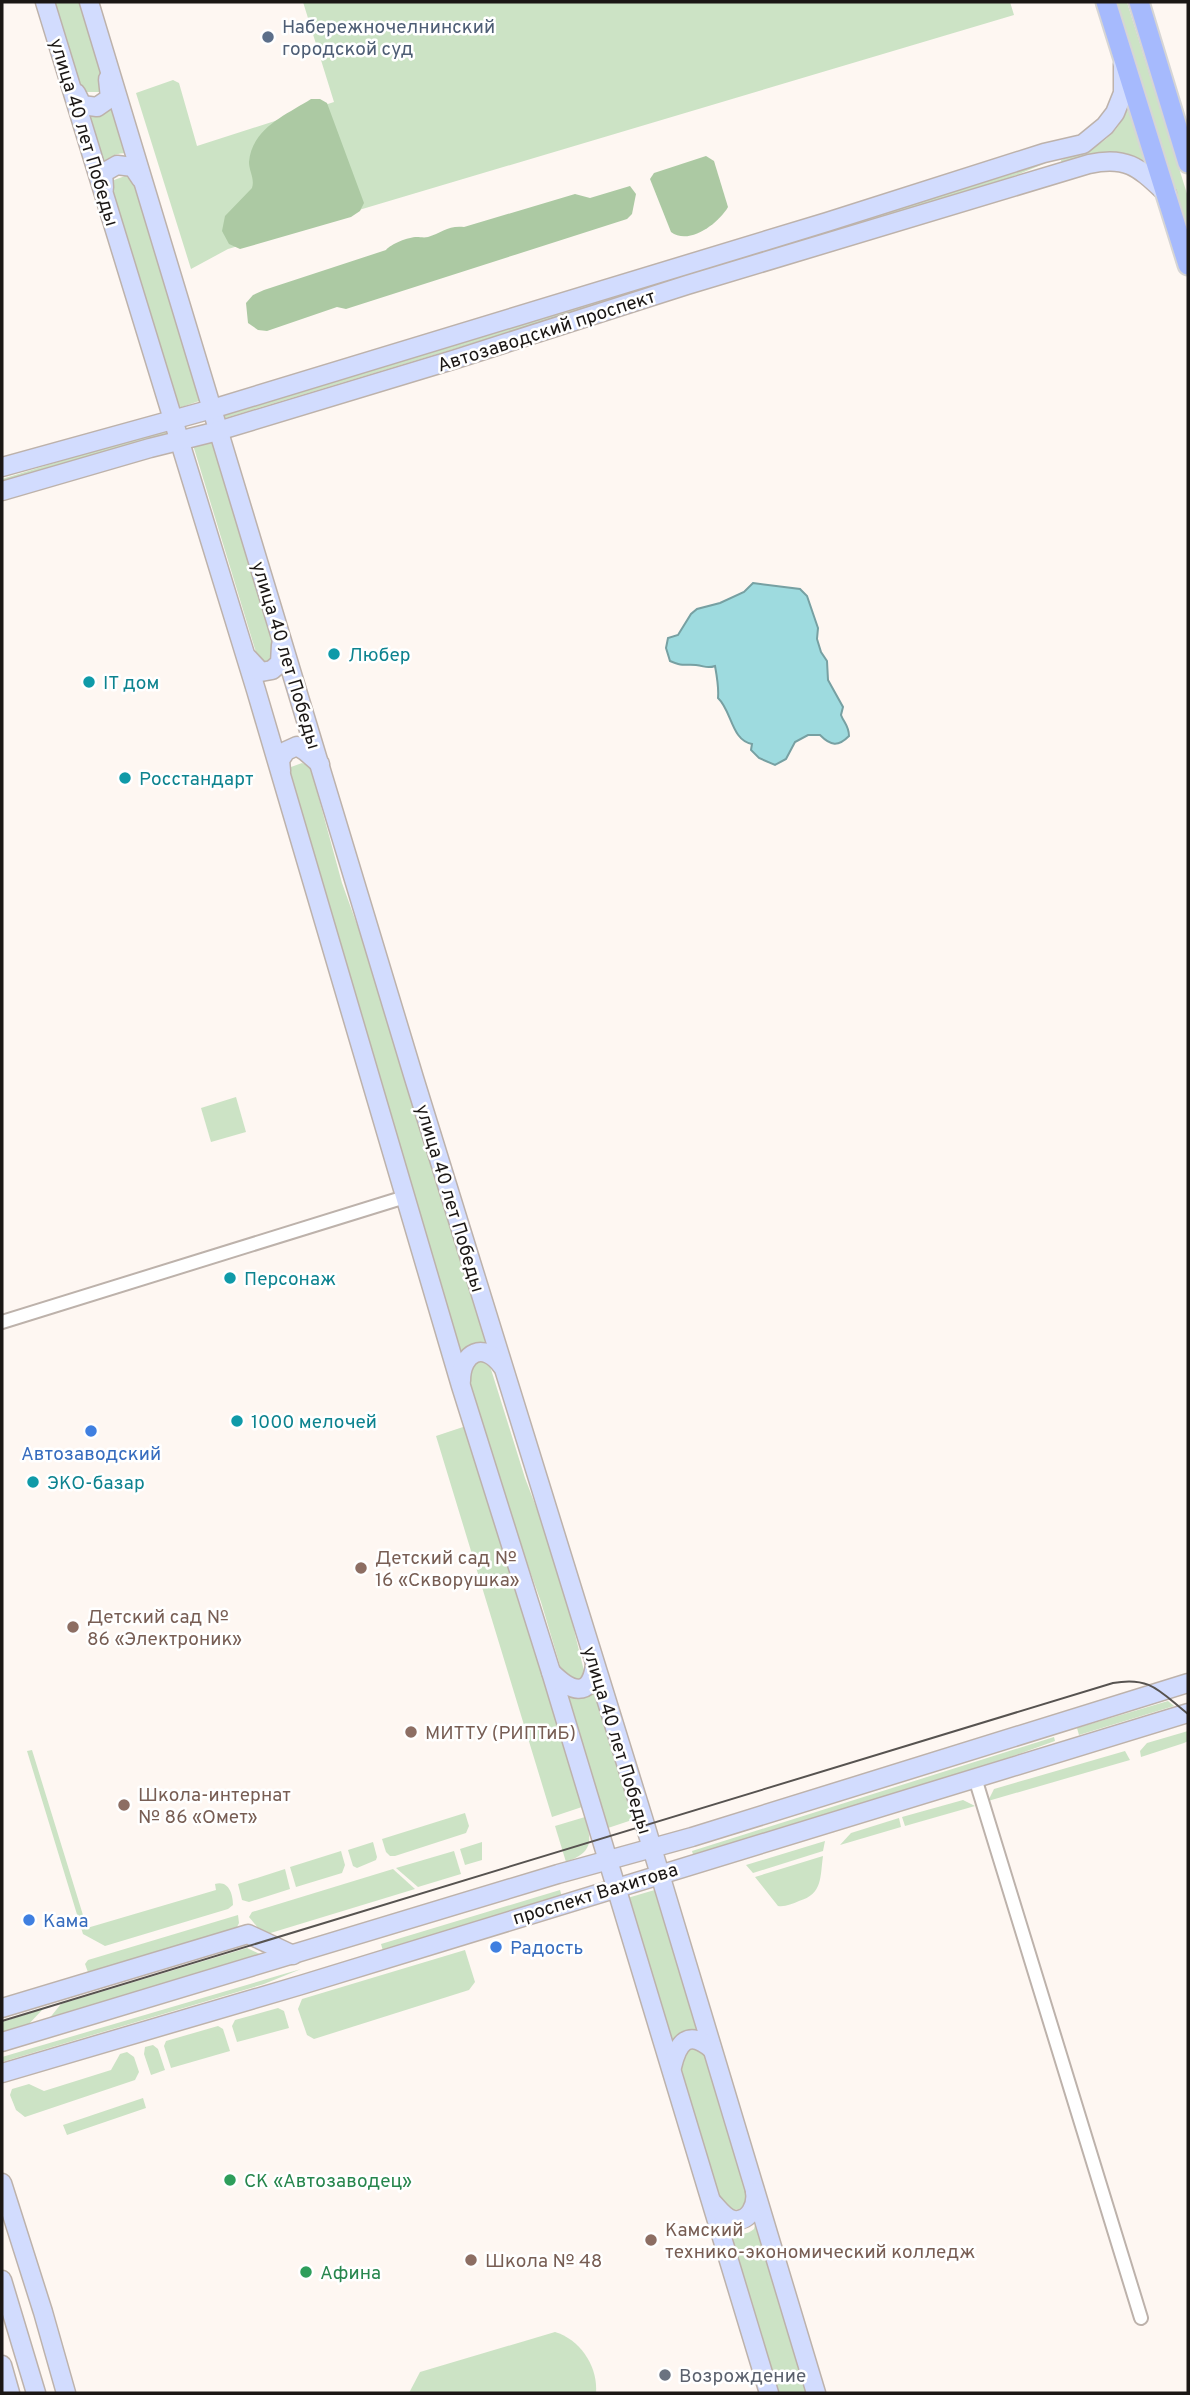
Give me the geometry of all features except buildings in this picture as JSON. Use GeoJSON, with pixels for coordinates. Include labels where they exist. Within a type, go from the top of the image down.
{"type":"FeatureCollection","features":[{"type":"Feature","properties":{"kind":"main road"},"geometry":{"type":"LineString","coordinates":[[1106,2],[1188,265]]}},
{"type":"Feature","properties":{"kind":"main road"},"geometry":{"type":"LineString","coordinates":[[1139,2],[1188,163]]}},
{"type":"Feature","properties":{"kind":"street","name":"улица 40 лет Победы"},"geometry":{"type":"LineString","coordinates":[[45,2],[243,649],[461,1387],[672,2067],[769,2393]]}},
{"type":"Feature","properties":{"kind":"street","name":"улица 40 лет Победы"},"geometry":{"type":"LineString","coordinates":[[89,2],[816,2393]]}},
{"type":"Feature","properties":{"kind":"street","name":"Автозаводский проспект"},"geometry":{"type":"LineString","coordinates":[[2,467],[212,409],[827,222],[1044,153],[1083,144],[1105,126],[1115,113],[1123,93],[1124,57]]}},
{"type":"Feature","properties":{"kind":"street"},"geometry":{"type":"LineString","coordinates":[[67,75],[82,105],[97,107],[110,97],[107,62]]}},
{"type":"Feature","properties":{"kind":"street"},"geometry":{"type":"LineString","coordinates":[[1044,153],[1053,160],[1044,177]]}},
{"type":"Feature","properties":{"kind":"street","name":"Автозаводский проспект"},"geometry":{"type":"LineString","coordinates":[[2,491],[218,431],[1089,164],[1109,159],[1128,164],[1146,175],[1167,194]]}},
{"type":"Feature","properties":{"kind":"street"},"geometry":{"type":"LineString","coordinates":[[104,198],[103,173],[117,165],[134,167],[144,185]]}},
{"type":"Feature","properties":{"kind":"street"},"geometry":{"type":"LineString","coordinates":[[827,222],[837,227],[832,241]]}},
{"type":"Feature","properties":{"kind":"street"},"geometry":{"type":"LineString","coordinates":[[243,649],[253,666],[261,672],[272,670],[280,663],[281,638]]}},
{"type":"Feature","properties":{"kind":"street"},"geometry":{"type":"LineString","coordinates":[[284,786],[280,760],[286,751],[296,746],[320,764]]}},
{"type":"Feature","properties":{"kind":"street"},"geometry":{"type":"LineString","coordinates":[[2,1322],[405,1197]]}},
{"type":"Feature","properties":{"kind":"street"},"geometry":{"type":"LineString","coordinates":[[461,1387],[461,1370],[466,1360],[476,1353],[494,1355],[504,1368]]}},
{"type":"Feature","properties":{"kind":"street"},"geometry":{"type":"LineString","coordinates":[[551,1672],[565,1686],[575,1690],[585,1687],[593,1678],[595,1665]]}},
{"type":"Feature","properties":{"kind":"street","name":"проспект Вахитова"},"geometry":{"type":"LineString","coordinates":[[2,2042],[652,1848],[1188,1683]]}},
{"type":"Feature","properties":{"kind":"street","name":"проспект Вахитова"},"geometry":{"type":"LineString","coordinates":[[2,2073],[1188,1713]]}},
{"type":"Feature","properties":{"kind":"street"},"geometry":{"type":"LineString","coordinates":[[1042,1728],[1070,1728],[1074,1732],[1073,1738],[1049,1755]]}},
{"type":"Feature","properties":{"kind":"street"},"geometry":{"type":"LineString","coordinates":[[975,1778],[1141,2318]]}},
{"type":"Feature","properties":{"kind":"street"},"geometry":{"type":"LineString","coordinates":[[2,2008],[247,1934],[293,1955]]}},
{"type":"Feature","properties":{"kind":"street"},"geometry":{"type":"LineString","coordinates":[[342,1941],[371,1940],[374,1945],[373,1953],[348,1970]]}},
{"type":"Feature","properties":{"kind":"street"},"geometry":{"type":"LineString","coordinates":[[672,2067],[675,2052],[681,2043],[689,2040],[703,2042],[712,2049]]}},
{"type":"Feature","properties":{"kind":"street"},"geometry":{"type":"LineString","coordinates":[[2,2183],[66,2393]]}},
{"type":"Feature","properties":{"kind":"street"},"geometry":{"type":"LineString","coordinates":[[712,2202],[726,2217],[743,2219],[752,2211],[756,2202],[754,2185]]}},
{"type":"Feature","properties":{"kind":"street"},"geometry":{"type":"LineString","coordinates":[[2,2280],[36,2393]]}},
{"type":"Feature","properties":{"kind":"street"},"geometry":{"type":"LineString","coordinates":[[2,2365],[10,2393]]}},
{"type":"Feature","properties":{"kind":"green space"},"geometry":{"type":"Polygon","coordinates":[[[48,2],[81,2],[105,78],[99,92],[87,92],[79,87],[48,2]]]}},
{"type":"Feature","properties":{"kind":"green space"},"geometry":{"type":"Polygon","coordinates":[[[303,2],[1010,2],[1014,15],[228,249],[191,269],[136,93],[173,80],[179,83],[197,146],[334,102],[303,2]]]}},
{"type":"Feature","properties":{"kind":"green space"},"geometry":{"type":"Polygon","coordinates":[[[1114,2],[1127,2],[1188,197],[1188,247],[1114,2]]]}},
{"type":"Feature","properties":{"kind":"green space"},"geometry":{"type":"Polygon","coordinates":[[[311,99],[320,99],[327,103],[364,203],[360,211],[351,217],[240,249],[229,244],[222,231],[225,216],[252,188],[249,162],[256,140],[281,117],[311,99]]]}},
{"type":"Feature","properties":{"kind":"green space"},"geometry":{"type":"Polygon","coordinates":[[[115,104],[129,154],[114,155],[101,165],[84,113],[104,113],[115,104]]]}},
{"type":"Feature","properties":{"kind":"green space"},"geometry":{"type":"Polygon","coordinates":[[[1129,104],[1150,173],[1062,165],[1061,160],[1094,147],[1111,135],[1129,104]]]}},
{"type":"Feature","properties":{"kind":"green space"},"geometry":{"type":"Polygon","coordinates":[[[706,156],[714,161],[728,207],[718,220],[703,231],[678,236],[671,232],[650,179],[654,173],[706,156]]]}},
{"type":"Feature","properties":{"kind":"green space"},"geometry":{"type":"Polygon","coordinates":[[[1046,163],[977,191],[225,418],[223,412],[1046,163]]]}},
{"type":"Feature","properties":{"kind":"green space"},"geometry":{"type":"Polygon","coordinates":[[[125,176],[133,180],[163,281],[179,318],[205,399],[176,409],[109,189],[114,180],[125,176]]]}},
{"type":"Feature","properties":{"kind":"green space"},"geometry":{"type":"Polygon","coordinates":[[[630,186],[636,194],[632,214],[627,219],[346,309],[337,307],[267,331],[258,330],[248,323],[246,303],[253,295],[264,290],[386,250],[413,237],[428,237],[449,228],[464,227],[575,194],[590,198],[630,186]]]}},
{"type":"Feature","properties":{"kind":"green space"},"geometry":{"type":"Polygon","coordinates":[[[165,429],[167,435],[2,486],[2,479],[165,429]]]}},
{"type":"Feature","properties":{"kind":"green space"},"geometry":{"type":"Polygon","coordinates":[[[217,439],[278,645],[275,661],[258,659],[193,445],[217,439]]]}},
{"type":"Feature","properties":{"kind":"green space"},"geometry":{"type":"Polygon","coordinates":[[[302,763],[310,766],[342,883],[387,1008],[489,1343],[467,1350],[458,1357],[289,775],[291,767],[302,763]]]}},
{"type":"Feature","properties":{"kind":"green space"},"geometry":{"type":"Polygon","coordinates":[[[236,1097],[246,1132],[211,1142],[201,1108],[236,1097]]]}},
{"type":"Feature","properties":{"kind":"green space"},"geometry":{"type":"Polygon","coordinates":[[[483,1360],[490,1366],[525,1478],[558,1564],[584,1671],[580,1681],[564,1679],[541,1602],[495,1473],[468,1376],[471,1365],[483,1360]]]}},
{"type":"Feature","properties":{"kind":"green space"},"geometry":{"type":"Polygon","coordinates":[[[466,1426],[549,1680],[559,1732],[582,1807],[552,1817],[436,1436],[466,1426]]]}},
{"type":"Feature","properties":{"kind":"green space"},"geometry":{"type":"Polygon","coordinates":[[[595,1687],[635,1819],[605,1829],[565,1697],[581,1697],[595,1687]]]}},
{"type":"Feature","properties":{"kind":"green space"},"geometry":{"type":"Polygon","coordinates":[[[1168,1701],[1174,1706],[1079,1735],[1077,1728],[1168,1701]]]}},
{"type":"Feature","properties":{"kind":"green space"},"geometry":{"type":"Polygon","coordinates":[[[1188,1731],[1188,1741],[1141,1757],[1140,1751],[1147,1743],[1188,1731]]]}},
{"type":"Feature","properties":{"kind":"green space"},"geometry":{"type":"Polygon","coordinates":[[[1054,1737],[1055,1741],[969,1772],[694,1858],[692,1851],[1054,1737]]]}},
{"type":"Feature","properties":{"kind":"green space"},"geometry":{"type":"Polygon","coordinates":[[[32,1750],[87,1928],[216,1890],[215,1884],[220,1883],[229,1889],[233,1905],[228,1909],[105,1946],[83,1934],[27,1751],[32,1750]]]}},
{"type":"Feature","properties":{"kind":"green space"},"geometry":{"type":"Polygon","coordinates":[[[1125,1751],[1130,1760],[988,1801],[994,1789],[1125,1751]]]}},
{"type":"Feature","properties":{"kind":"green space"},"geometry":{"type":"Polygon","coordinates":[[[963,1800],[975,1806],[905,1826],[902,1817],[963,1800]]]}},
{"type":"Feature","properties":{"kind":"green space"},"geometry":{"type":"Polygon","coordinates":[[[465,1813],[469,1826],[466,1833],[395,1856],[386,1852],[382,1839],[465,1813]]]}},
{"type":"Feature","properties":{"kind":"green space"},"geometry":{"type":"Polygon","coordinates":[[[585,1817],[589,1833],[586,1850],[566,1862],[555,1826],[585,1817]]]}},
{"type":"Feature","properties":{"kind":"green space"},"geometry":{"type":"Polygon","coordinates":[[[899,1818],[901,1827],[840,1845],[851,1833],[899,1818]]]}},
{"type":"Feature","properties":{"kind":"green space"},"geometry":{"type":"Polygon","coordinates":[[[825,1841],[823,1851],[753,1873],[746,1865],[825,1841]]]}},
{"type":"Feature","properties":{"kind":"green space"},"geometry":{"type":"Polygon","coordinates":[[[373,1842],[376,1860],[357,1868],[353,1866],[348,1850],[373,1842]]]}},
{"type":"Feature","properties":{"kind":"green space"},"geometry":{"type":"Polygon","coordinates":[[[482,1842],[482,1860],[465,1865],[460,1849],[482,1842]]]}},
{"type":"Feature","properties":{"kind":"green space"},"geometry":{"type":"Polygon","coordinates":[[[341,1851],[345,1865],[342,1873],[296,1887],[290,1867],[341,1851]]]}},
{"type":"Feature","properties":{"kind":"green space"},"geometry":{"type":"Polygon","coordinates":[[[454,1851],[461,1874],[418,1887],[396,1868],[454,1851]]]}},
{"type":"Feature","properties":{"kind":"green space"},"geometry":{"type":"Polygon","coordinates":[[[823,1856],[816,1889],[807,1898],[788,1905],[778,1906],[755,1877],[823,1856]]]}},
{"type":"Feature","properties":{"kind":"green space"},"geometry":{"type":"Polygon","coordinates":[[[285,1869],[290,1889],[249,1902],[242,1900],[238,1884],[285,1869]]]}},
{"type":"Feature","properties":{"kind":"green space"},"geometry":{"type":"Polygon","coordinates":[[[393,1869],[415,1889],[264,1935],[249,1917],[252,1912],[393,1869]]]}},
{"type":"Feature","properties":{"kind":"green space"},"geometry":{"type":"Polygon","coordinates":[[[658,1889],[701,2035],[671,2045],[624,1899],[658,1889]]]}},
{"type":"Feature","properties":{"kind":"green space"},"geometry":{"type":"Polygon","coordinates":[[[560,1890],[562,1897],[383,1951],[381,1944],[560,1890]]]}},
{"type":"Feature","properties":{"kind":"green space"},"geometry":{"type":"Polygon","coordinates":[[[238,1915],[239,1923],[235,1931],[89,1975],[85,1964],[88,1960],[238,1915]]]}},
{"type":"Feature","properties":{"kind":"green space"},"geometry":{"type":"Polygon","coordinates":[[[247,1948],[262,1955],[48,2020],[61,2004],[247,1948]]]}},
{"type":"Feature","properties":{"kind":"green space"},"geometry":{"type":"Polygon","coordinates":[[[465,1950],[475,1982],[469,1990],[314,2039],[307,2035],[298,2009],[302,1999],[465,1950]]]}},
{"type":"Feature","properties":{"kind":"green space"},"geometry":{"type":"Polygon","coordinates":[[[301,1969],[264,1984],[2,2062],[2,2057],[301,1969]]]}},
{"type":"Feature","properties":{"kind":"green space"},"geometry":{"type":"Polygon","coordinates":[[[278,2008],[284,2011],[289,2028],[237,2042],[232,2026],[235,2020],[278,2008]]]}},
{"type":"Feature","properties":{"kind":"green space"},"geometry":{"type":"Polygon","coordinates":[[[43,2009],[27,2026],[2,2033],[2,2022],[43,2009]]]}},
{"type":"Feature","properties":{"kind":"green space"},"geometry":{"type":"Polygon","coordinates":[[[218,2026],[223,2029],[230,2051],[171,2068],[164,2046],[166,2041],[218,2026]]]}},
{"type":"Feature","properties":{"kind":"green space"},"geometry":{"type":"Polygon","coordinates":[[[153,2045],[158,2049],[165,2070],[151,2075],[144,2054],[145,2047],[153,2045]]]}},
{"type":"Feature","properties":{"kind":"green space"},"geometry":{"type":"Polygon","coordinates":[[[692,2046],[706,2055],[750,2199],[745,2206],[737,2209],[731,2210],[719,2201],[677,2068],[678,2060],[692,2046]]]}},
{"type":"Feature","properties":{"kind":"green space"},"geometry":{"type":"Polygon","coordinates":[[[127,2052],[134,2057],[139,2072],[135,2080],[25,2117],[16,2110],[10,2095],[12,2089],[29,2084],[44,2091],[111,2070],[120,2054],[127,2052]]]}},
{"type":"Feature","properties":{"kind":"green space"},"geometry":{"type":"Polygon","coordinates":[[[143,2098],[146,2108],[67,2135],[63,2125],[143,2098]]]}},
{"type":"Feature","properties":{"kind":"green space"},"geometry":{"type":"Polygon","coordinates":[[[757,2216],[809,2393],[776,2393],[726,2226],[736,2232],[747,2233],[754,2229],[757,2216]]]}},
{"type":"Feature","properties":{"kind":"green space"},"geometry":{"type":"Polygon","coordinates":[[[555,2332],[573,2341],[586,2356],[594,2374],[596,2393],[409,2393],[420,2372],[555,2332]]]}},
{"type":"Feature","properties":{"kind":"water"},"geometry":{"type":"Polygon","coordinates":[[[753,583],[800,589],[807,596],[818,628],[817,639],[821,652],[827,661],[828,680],[843,707],[841,715],[849,733],[845,740],[834,744],[820,735],[808,735],[795,742],[786,759],[775,765],[759,758],[751,750],[752,744],[740,737],[736,731],[718,698],[715,666],[675,663],[670,661],[666,648],[668,638],[678,635],[697,609],[720,603],[744,592],[753,583]]]}},
{"type":"Feature","properties":{"kind":"tram line"},"geometry":{"type":"LineString","coordinates":[[2,2021],[1113,1683],[1126,1681],[1146,1684],[1188,1714]]}},
{"type":"Feature","properties":{"kind":"place","name":"Набережночелнинский городской суд"},"geometry":{"type":"Point","coordinates":[268,37]}},
{"type":"Feature","properties":{"kind":"place","name":"Любер"},"geometry":{"type":"Point","coordinates":[334,654]}},
{"type":"Feature","properties":{"kind":"place","name":"IT дом"},"geometry":{"type":"Point","coordinates":[89,682]}},
{"type":"Feature","properties":{"kind":"place","name":"Росстандарт"},"geometry":{"type":"Point","coordinates":[125,778]}},
{"type":"Feature","properties":{"kind":"place","name":"Персонаж"},"geometry":{"type":"Point","coordinates":[230,1278]}},
{"type":"Feature","properties":{"kind":"place","name":"1000 мелочей"},"geometry":{"type":"Point","coordinates":[237,1421]}},
{"type":"Feature","properties":{"kind":"place","name":"Автозаводский"},"geometry":{"type":"Point","coordinates":[91,1431]}},
{"type":"Feature","properties":{"kind":"place","name":"ЭКО-базар"},"geometry":{"type":"Point","coordinates":[33,1482]}},
{"type":"Feature","properties":{"kind":"place","name":"Детский сад № 16 «Скворушка»"},"geometry":{"type":"Point","coordinates":[361,1568]}},
{"type":"Feature","properties":{"kind":"place","name":"Детский сад № 86 «Электроник»"},"geometry":{"type":"Point","coordinates":[73,1627]}},
{"type":"Feature","properties":{"kind":"place","name":"МИТТУ (РИПТиБ)"},"geometry":{"type":"Point","coordinates":[411,1732]}},
{"type":"Feature","properties":{"kind":"place","name":"Школа-интернат № 86 «Омет»"},"geometry":{"type":"Point","coordinates":[124,1805]}},
{"type":"Feature","properties":{"kind":"place","name":"Кама"},"geometry":{"type":"Point","coordinates":[29,1920]}},
{"type":"Feature","properties":{"kind":"place","name":"Радость"},"geometry":{"type":"Point","coordinates":[496,1947]}},
{"type":"Feature","properties":{"kind":"place","name":"СК «Автозаводец»"},"geometry":{"type":"Point","coordinates":[230,2180]}},
{"type":"Feature","properties":{"kind":"place","name":"Камский технико-экономический колледж"},"geometry":{"type":"Point","coordinates":[651,2240]}},
{"type":"Feature","properties":{"kind":"place","name":"Школа № 48"},"geometry":{"type":"Point","coordinates":[471,2260]}},
{"type":"Feature","properties":{"kind":"place","name":"Афина"},"geometry":{"type":"Point","coordinates":[306,2272]}},
{"type":"Feature","properties":{"kind":"place","name":"Возрождение"},"geometry":{"type":"Point","coordinates":[665,2375]}}]}
